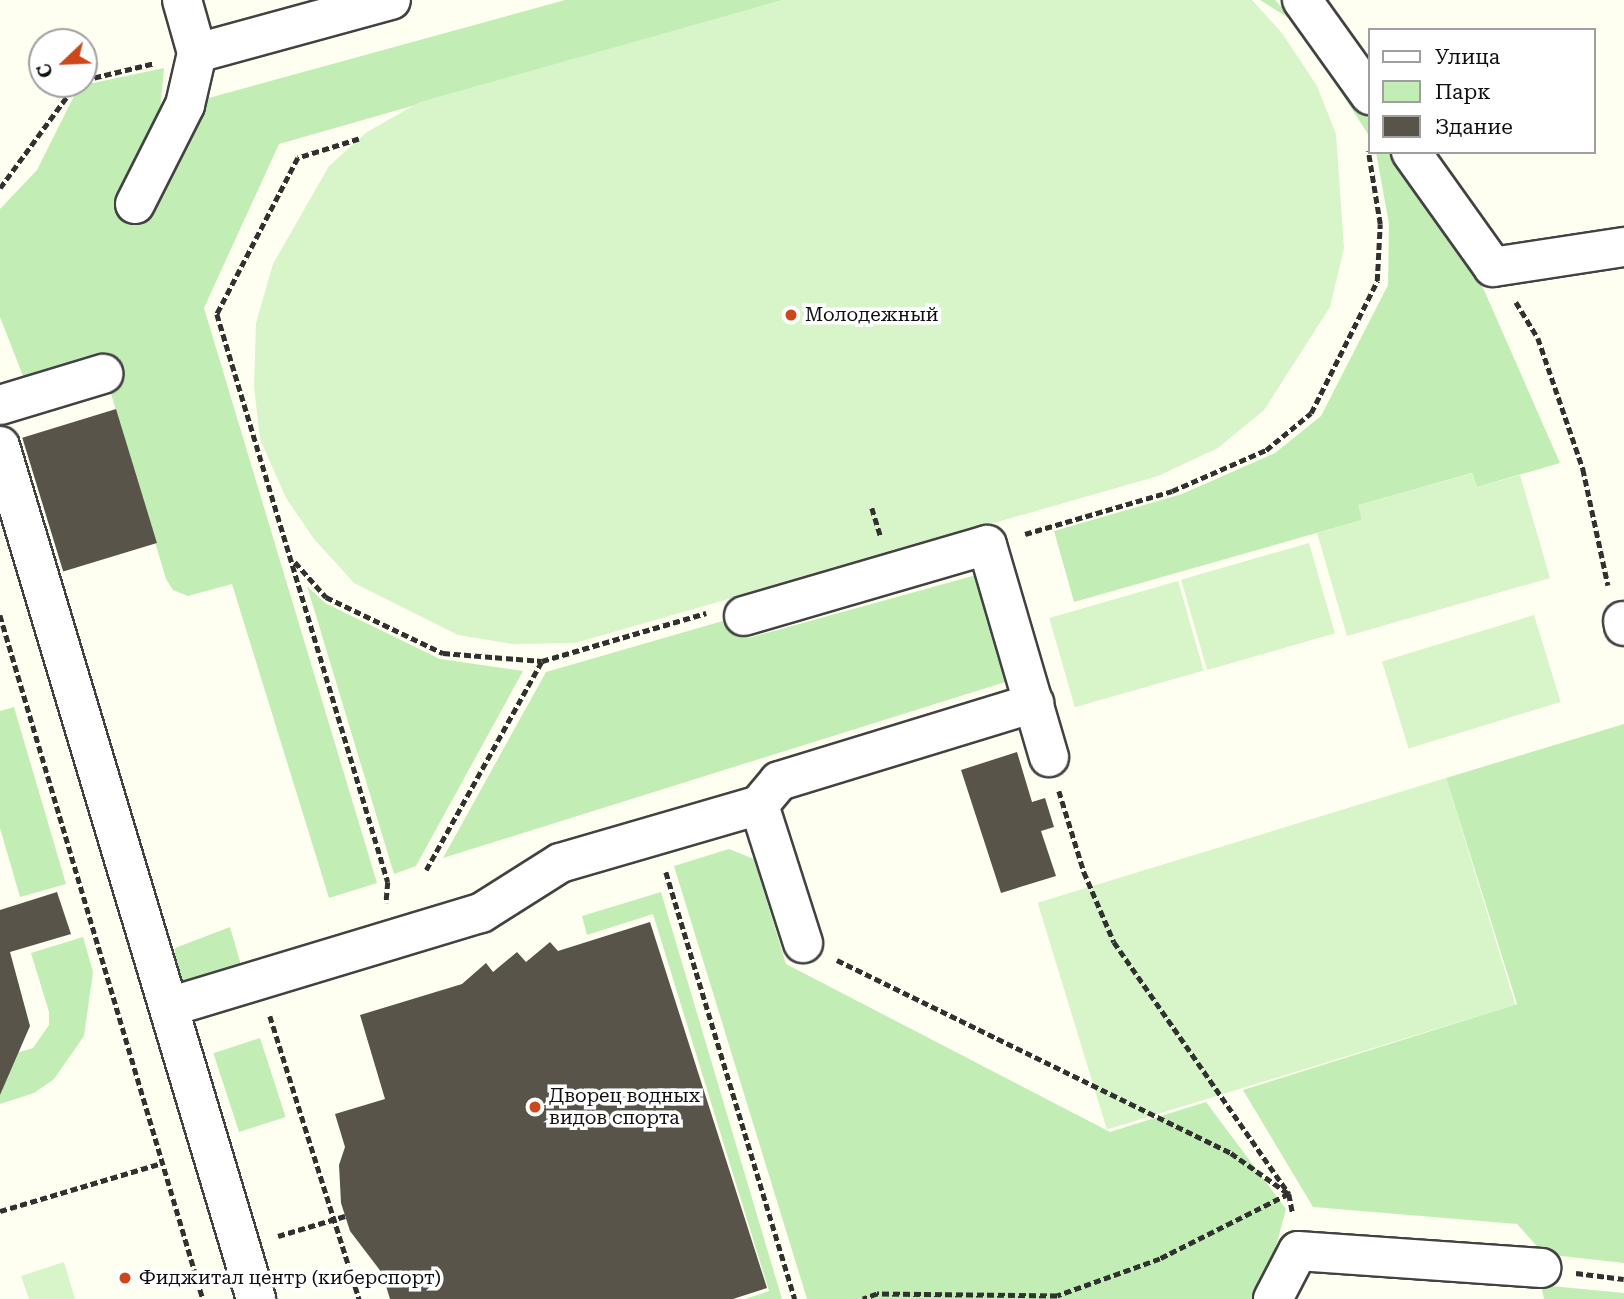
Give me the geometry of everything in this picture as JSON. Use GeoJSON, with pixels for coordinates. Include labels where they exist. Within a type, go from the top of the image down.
{"type":"FeatureCollection","features":[{"type":"Feature","properties":{"kind":"street"},"geometry":{"type":"LineString","coordinates":[[135,204],[186,104],[197,53],[181,0]]}},
{"type":"Feature","properties":{"kind":"street"},"geometry":{"type":"LineString","coordinates":[[197,53],[391,0]]}},
{"type":"Feature","properties":{"kind":"street"},"geometry":{"type":"LineString","coordinates":[[1302,0],[1368,92]]}},
{"type":"Feature","properties":{"kind":"street"},"geometry":{"type":"LineString","coordinates":[[1412,154],[1493,267],[1624,247]]}},
{"type":"Feature","properties":{"kind":"street"},"geometry":{"type":"LineString","coordinates":[[0,405],[103,374]]}},
{"type":"Feature","properties":{"kind":"street"},"geometry":{"type":"LineString","coordinates":[[0,446],[256,1299]]}},
{"type":"Feature","properties":{"kind":"street"},"geometry":{"type":"LineString","coordinates":[[744,616],[987,545],[1049,757]]}},
{"type":"Feature","properties":{"kind":"street"},"geometry":{"type":"LineString","coordinates":[[1623,621],[1624,626]]}},
{"type":"Feature","properties":{"kind":"street"},"geometry":{"type":"LineString","coordinates":[[169,1007],[481,913],[560,863],[759,805],[779,781],[1034,704]]}},
{"type":"Feature","properties":{"kind":"street"},"geometry":{"type":"LineString","coordinates":[[759,805],[803,943]]}},
{"type":"Feature","properties":{"kind":"street"},"geometry":{"type":"LineString","coordinates":[[1273,1299],[1298,1251],[1541,1268]]}},
{"type":"Feature","properties":{"kind":"path"},"geometry":{"type":"LineString","coordinates":[[98,77],[197,53]]}},
{"type":"Feature","properties":{"kind":"path"},"geometry":{"type":"LineString","coordinates":[[0,188],[66,98]]}},
{"type":"Feature","properties":{"kind":"path"},"geometry":{"type":"LineString","coordinates":[[359,139],[298,158],[217,314],[388,881],[382,943]]}},
{"type":"Feature","properties":{"kind":"path"},"geometry":{"type":"LineString","coordinates":[[987,545],[1172,491],[1266,450],[1311,413],[1377,281],[1380,224],[1368,154]]}},
{"type":"Feature","properties":{"kind":"path"},"geometry":{"type":"LineString","coordinates":[[1493,267],[1538,338],[1583,469],[1609,588],[1623,621]]}},
{"type":"Feature","properties":{"kind":"path"},"geometry":{"type":"LineString","coordinates":[[292,558],[326,597],[443,653],[542,661],[714,611],[744,616]]}},
{"type":"Feature","properties":{"kind":"path"},"geometry":{"type":"LineString","coordinates":[[0,614],[203,1299]]}},
{"type":"Feature","properties":{"kind":"path"},"geometry":{"type":"LineString","coordinates":[[426,870],[542,661]]}},
{"type":"Feature","properties":{"kind":"path"},"geometry":{"type":"LineString","coordinates":[[1049,757],[1084,872],[1114,942],[1289,1195],[1292,1206]]}},
{"type":"Feature","properties":{"kind":"path"},"geometry":{"type":"LineString","coordinates":[[654,834],[795,1299]]}},
{"type":"Feature","properties":{"kind":"path"},"geometry":{"type":"LineString","coordinates":[[803,943],[1231,1153],[1289,1195]]}},
{"type":"Feature","properties":{"kind":"path"},"geometry":{"type":"LineString","coordinates":[[258,980],[359,1299]]}},
{"type":"Feature","properties":{"kind":"path"},"geometry":{"type":"LineString","coordinates":[[0,1211],[162,1163]]}},
{"type":"Feature","properties":{"kind":"path"},"geometry":{"type":"LineString","coordinates":[[863,1299],[877,1294],[1057,1296],[1160,1259],[1289,1195]]}},
{"type":"Feature","properties":{"kind":"path"},"geometry":{"type":"LineString","coordinates":[[1541,1268],[1624,1279]]}},
{"type":"Feature","properties":{"kind":"green space"},"geometry":{"type":"Polygon","coordinates":[[[565,0],[783,0],[279,144],[204,308],[377,883],[329,898],[232,584],[188,596],[173,590],[166,579],[99,353],[23,376],[0,317],[0,209],[37,170],[73,98],[98,98],[98,82],[164,68],[158,132],[114,204],[146,223],[205,99],[565,0]]]}},
{"type":"Feature","properties":{"kind":"green space","name":"Молодежный"},"geometry":{"type":"Polygon","coordinates":[[[783,0],[1252,0],[1282,33],[1317,86],[1336,134],[1344,248],[1330,307],[1264,410],[1218,448],[1158,476],[575,643],[513,644],[458,635],[354,583],[314,539],[286,498],[260,439],[254,387],[256,323],[273,264],[329,166],[367,132],[420,102],[783,0]]]}},
{"type":"Feature","properties":{"kind":"green space"},"geometry":{"type":"Polygon","coordinates":[[[1260,0],[1275,0],[1295,22],[1260,0]]]}},
{"type":"Feature","properties":{"kind":"green space"},"geometry":{"type":"Polygon","coordinates":[[[1295,22],[1368,111],[1368,134],[1295,22]]]}},
{"type":"Feature","properties":{"kind":"green space"},"geometry":{"type":"Polygon","coordinates":[[[1376,154],[1397,154],[1484,290],[1560,463],[1477,487],[1472,473],[1359,505],[1362,520],[1074,602],[1054,531],[1182,494],[1275,453],[1321,416],[1388,285],[1389,224],[1376,154]]]}},
{"type":"Feature","properties":{"kind":"green space"},"geometry":{"type":"Polygon","coordinates":[[[1473,473],[1477,487],[1520,475],[1550,578],[1347,636],[1317,533],[1362,520],[1358,505],[1473,473]]]}},
{"type":"Feature","properties":{"kind":"green space"},"geometry":{"type":"Polygon","coordinates":[[[1309,543],[1335,633],[1207,670],[1181,580],[1309,543]]]}},
{"type":"Feature","properties":{"kind":"green space"},"geometry":{"type":"Polygon","coordinates":[[[987,572],[1018,678],[443,858],[546,672],[740,616],[748,638],[987,572]]]}},
{"type":"Feature","properties":{"kind":"green space"},"geometry":{"type":"Polygon","coordinates":[[[1178,581],[1204,670],[1075,707],[1049,618],[1178,581]]]}},
{"type":"Feature","properties":{"kind":"green space"},"geometry":{"type":"Polygon","coordinates":[[[307,586],[325,603],[440,659],[523,671],[416,866],[394,874],[307,586]]]}},
{"type":"Feature","properties":{"kind":"green space"},"geometry":{"type":"Polygon","coordinates":[[[1534,615],[1561,702],[1409,749],[1382,661],[1534,615]]]}},
{"type":"Feature","properties":{"kind":"green space"},"geometry":{"type":"Polygon","coordinates":[[[14,707],[66,884],[20,897],[0,828],[0,711],[14,707]]]}},
{"type":"Feature","properties":{"kind":"green space"},"geometry":{"type":"Polygon","coordinates":[[[1624,724],[1624,1263],[1544,1254],[1517,1224],[1313,1207],[1243,1090],[1517,1004],[1446,778],[1624,724]]]}},
{"type":"Feature","properties":{"kind":"green space"},"geometry":{"type":"Polygon","coordinates":[[[1446,778],[1515,1005],[1107,1129],[1038,903],[1446,778]]]}},
{"type":"Feature","properties":{"kind":"green space"},"geometry":{"type":"Polygon","coordinates":[[[729,849],[754,859],[786,964],[1110,1132],[1206,1102],[1286,1209],[1262,1299],[807,1299],[674,866],[729,849]]]}},
{"type":"Feature","properties":{"kind":"green space"},"geometry":{"type":"Polygon","coordinates":[[[661,892],[782,1299],[745,1299],[769,1291],[653,914],[587,935],[582,916],[661,892]]]}},
{"type":"Feature","properties":{"kind":"green space"},"geometry":{"type":"Polygon","coordinates":[[[230,927],[244,975],[183,981],[173,970],[175,948],[230,927]]]}},
{"type":"Feature","properties":{"kind":"green space"},"geometry":{"type":"Polygon","coordinates":[[[83,937],[93,972],[84,1036],[54,1079],[34,1093],[0,1104],[0,1058],[33,1048],[49,1025],[49,1012],[31,953],[83,937]]]}},
{"type":"Feature","properties":{"kind":"green space"},"geometry":{"type":"Polygon","coordinates":[[[260,1038],[286,1117],[239,1132],[213,1053],[260,1038]]]}},
{"type":"Feature","properties":{"kind":"green space"},"geometry":{"type":"Polygon","coordinates":[[[64,1262],[75,1299],[29,1299],[21,1276],[64,1262]]]}},
{"type":"Feature","properties":{"kind":"green space"},"geometry":{"type":"Polygon","coordinates":[[[1541,1285],[1624,1293],[1624,1299],[1544,1299],[1541,1285]]]}},
{"type":"Feature","properties":{"kind":"building"},"geometry":{"type":"Polygon","coordinates":[[[116,409],[157,543],[63,572],[22,438],[116,409]]]}},
{"type":"Feature","properties":{"kind":"building"},"geometry":{"type":"Polygon","coordinates":[[[1017,752],[1032,802],[1045,798],[1054,827],[1041,831],[1056,876],[1001,893],[961,770],[1017,752]]]}},
{"type":"Feature","properties":{"kind":"building"},"geometry":{"type":"Polygon","coordinates":[[[57,892],[71,934],[10,952],[30,1026],[0,1095],[0,910],[57,892]]]}},
{"type":"Feature","properties":{"kind":"building","name":"Дворец водных видов спорта"},"geometry":{"type":"Polygon","coordinates":[[[650,922],[767,1288],[733,1299],[390,1299],[382,1273],[350,1231],[341,1203],[339,1165],[345,1147],[335,1114],[385,1099],[360,1015],[462,984],[486,963],[493,972],[517,952],[526,962],[550,942],[558,951],[650,922]]]}},
{"type":"Feature","properties":{"kind":"place","name":"Молодежный"},"geometry":{"type":"Point","coordinates":[791,315]}},
{"type":"Feature","properties":{"kind":"place","name":"Дворец водных видов спорта"},"geometry":{"type":"Point","coordinates":[535,1107]}},
{"type":"Feature","properties":{"kind":"place","name":"Фиджитал центр (киберспорт)"},"geometry":{"type":"Point","coordinates":[125,1278]}}]}
